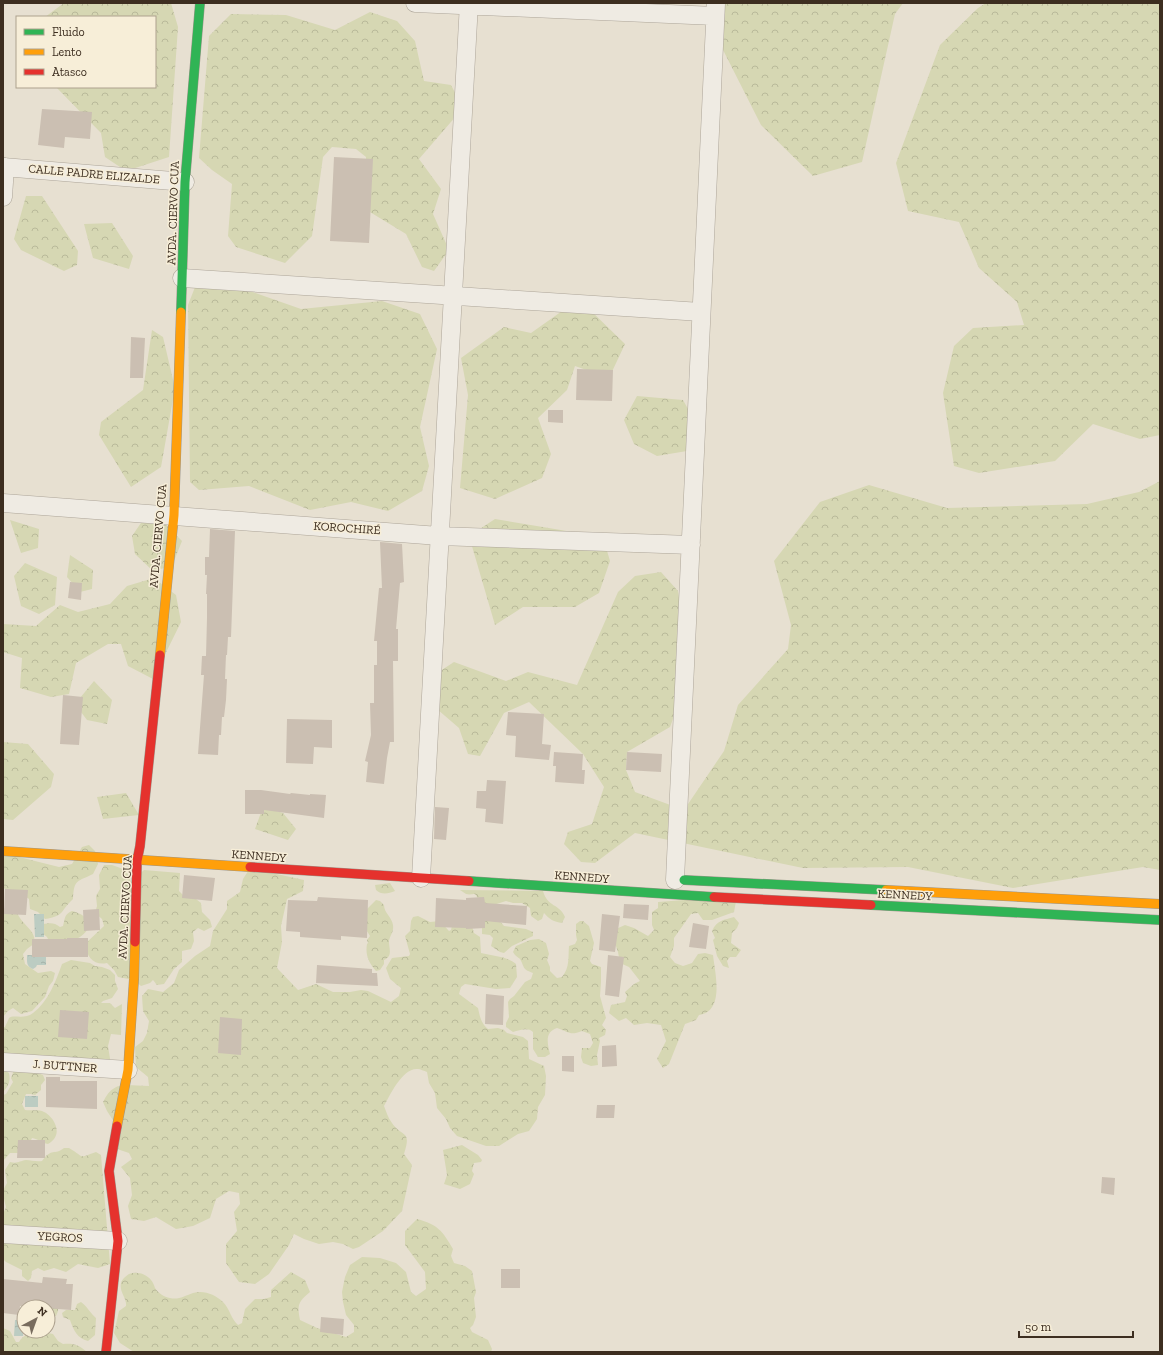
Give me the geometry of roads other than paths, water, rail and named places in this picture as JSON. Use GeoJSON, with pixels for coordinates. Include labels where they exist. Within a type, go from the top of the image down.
{"type":"FeatureCollection","features":[{"type":"Feature","properties":{"kind":"main road","name":"AVDA. CIERVO CUA"},"geometry":{"type":"LineString","coordinates":[[106,1352],[118,1241],[109,1172],[128,1070],[134,979],[137,861],[140,846],[174,515],[185,182],[200,3]]}},
{"type":"Feature","properties":{"kind":"main road","name":"KENNEDY"},"geometry":{"type":"LineString","coordinates":[[3,851],[137,861],[421,868],[744,899],[1160,920]]}},
{"type":"Feature","properties":{"kind":"main road","name":"KENNEDY"},"geometry":{"type":"LineString","coordinates":[[671,880],[1160,904]]}},
{"type":"Feature","properties":{"kind":"street"},"geometry":{"type":"LineString","coordinates":[[415,3],[715,10],[691,545],[671,880]]}},
{"type":"Feature","properties":{"kind":"street"},"geometry":{"type":"LineString","coordinates":[[421,868],[468,4]]}},
{"type":"Feature","properties":{"kind":"street","name":"CALLE PADRE ELIZALDE"},"geometry":{"type":"LineString","coordinates":[[4,167],[185,182]]}},
{"type":"Feature","properties":{"kind":"street"},"geometry":{"type":"LineString","coordinates":[[3,197],[4,167]]}},
{"type":"Feature","properties":{"kind":"street"},"geometry":{"type":"LineString","coordinates":[[182,278],[701,312]]}},
{"type":"Feature","properties":{"kind":"street","name":"KOROCHIRÉ"},"geometry":{"type":"LineString","coordinates":[[3,503],[439,536],[691,545]]}},
{"type":"Feature","properties":{"kind":"street","name":"J. BUTTNER"},"geometry":{"type":"LineString","coordinates":[[3,1062],[128,1070]]}},
{"type":"Feature","properties":{"kind":"street","name":"YEGROS"},"geometry":{"type":"LineString","coordinates":[[3,1234],[118,1241]]}},
{"type":"Feature","properties":{"kind":"water"},"geometry":{"type":"Polygon","coordinates":[[[34,914],[44,914],[44,937],[35,937],[34,914]]]}},
{"type":"Feature","properties":{"kind":"water"},"geometry":{"type":"Polygon","coordinates":[[[27,955],[46,956],[46,965],[37,965],[33,969],[29,967],[27,964],[27,955]]]}},
{"type":"Feature","properties":{"kind":"water"},"geometry":{"type":"Polygon","coordinates":[[[25,1096],[38,1096],[38,1107],[25,1107],[25,1096]]]}},
{"type":"Feature","properties":{"kind":"water"},"geometry":{"type":"Polygon","coordinates":[[[15,1320],[16,1320],[16,1336],[14,1336],[15,1320]]]}}]}
